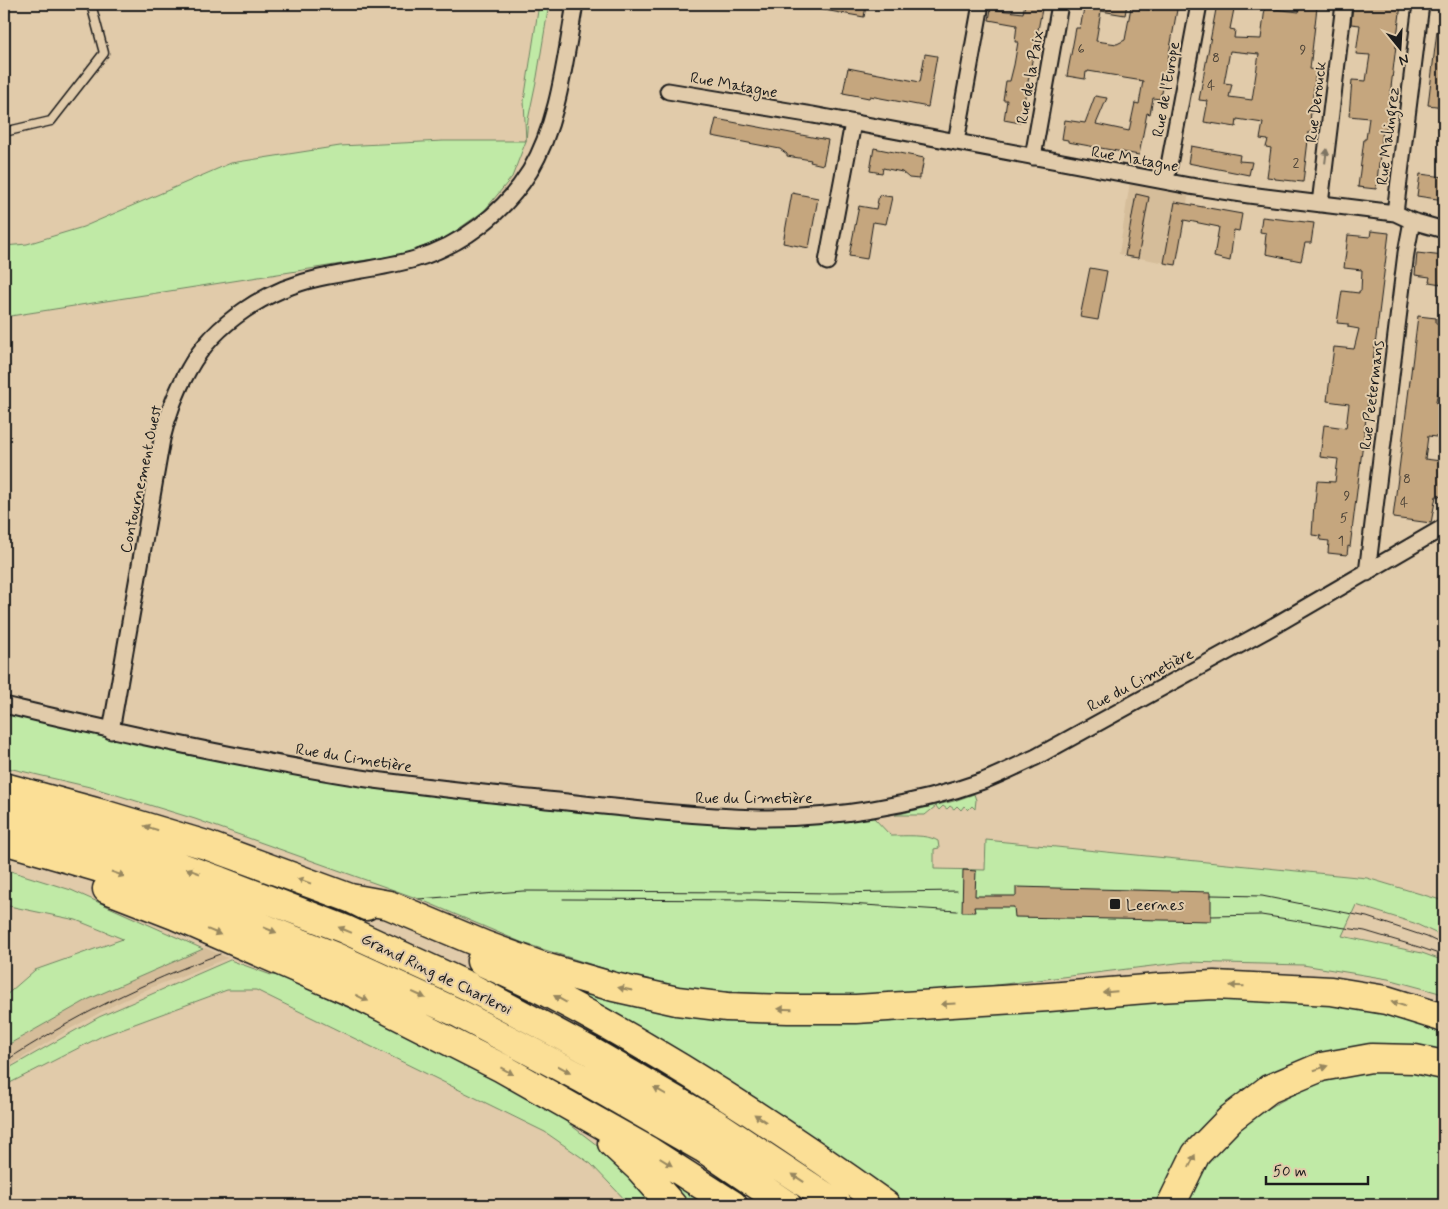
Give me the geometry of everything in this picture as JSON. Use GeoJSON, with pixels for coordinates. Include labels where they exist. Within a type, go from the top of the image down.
{"type":"FeatureCollection","features":[{"type":"Feature","properties":{"kind":"highway"},"geometry":{"type":"LineString","coordinates":[[4,787],[206,845],[350,898],[549,993],[614,1029],[736,1102],[886,1205]]}},
{"type":"Feature","properties":{"kind":"highway","name":"Grand Ring de Charleroi"},"geometry":{"type":"LineString","coordinates":[[4,811],[116,844],[220,881],[344,929],[470,987],[592,1052],[713,1122],[838,1205]]}},
{"type":"Feature","properties":{"kind":"highway","name":"Grand Ring de Charleroi"},"geometry":{"type":"LineString","coordinates":[[4,840],[107,870],[212,907],[336,957],[460,1014],[583,1079],[686,1138],[787,1205]]}},
{"type":"Feature","properties":{"kind":"highway"},"geometry":{"type":"LineString","coordinates":[[4,855],[97,885],[165,912],[349,992],[502,1068],[649,1151],[733,1205]]}},
{"type":"Feature","properties":{"kind":"highway"},"geometry":{"type":"LineString","coordinates":[[350,898],[389,906],[544,967],[614,987],[668,999],[727,1007],[856,1009],[1214,985],[1331,992],[1386,1000],[1444,1018]]}},
{"type":"Feature","properties":{"kind":"highway"},"geometry":{"type":"LineString","coordinates":[[1171,1205],[1196,1154],[1231,1118],[1270,1089],[1321,1067],[1371,1058],[1415,1059],[1444,1065]]}},
{"type":"Feature","properties":{"kind":"highway"},"geometry":{"type":"LineString","coordinates":[[578,1112],[639,1168],[672,1205]]}},
{"type":"Feature","properties":{"kind":"street","name":"Contournement Ouest"},"geometry":{"type":"LineString","coordinates":[[111,731],[162,439],[168,415],[190,367],[209,341],[226,325],[264,298],[292,286],[318,278],[416,259],[440,250],[478,228],[495,213],[529,172],[548,133],[559,91],[575,4]]}},
{"type":"Feature","properties":{"kind":"street"},"geometry":{"type":"LineString","coordinates":[[956,142],[982,4]]}},
{"type":"Feature","properties":{"kind":"street","name":"Rue de la Paix"},"geometry":{"type":"LineString","coordinates":[[1033,157],[1060,4]]}},
{"type":"Feature","properties":{"kind":"street","name":"Rue de l'Europe"},"geometry":{"type":"LineString","coordinates":[[1166,181],[1199,4]]}},
{"type":"Feature","properties":{"kind":"street","name":"Rue Derouck"},"geometry":{"type":"LineString","coordinates":[[1320,204],[1344,4]]}},
{"type":"Feature","properties":{"kind":"street","name":"Rue Malingrez"},"geometry":{"type":"LineString","coordinates":[[1395,213],[1421,4]]}},
{"type":"Feature","properties":{"kind":"street","name":"Rue Matagne"},"geometry":{"type":"LineString","coordinates":[[668,91],[1249,195],[1395,213],[1412,221],[1444,230]]}},
{"type":"Feature","properties":{"kind":"street"},"geometry":{"type":"LineString","coordinates":[[827,262],[853,123]]}},
{"type":"Feature","properties":{"kind":"street","name":"Rue Peetermans"},"geometry":{"type":"LineString","coordinates":[[1367,573],[1406,253],[1412,221]]}},
{"type":"Feature","properties":{"kind":"street","name":"Rue du Cimetière"},"geometry":{"type":"LineString","coordinates":[[4,705],[182,746],[361,778],[453,790],[616,808],[711,816],[763,818],[850,812],[926,798],[959,789],[1036,757],[1367,573],[1444,527]]}},
{"type":"Feature","properties":{"kind":"lane"},"geometry":{"type":"LineString","coordinates":[[4,132],[50,121],[104,53],[91,4]]}},
{"type":"Feature","properties":{"kind":"shaded area"},"geometry":{"type":"Polygon","coordinates":[[[1131,175],[1190,186],[1176,265],[1119,254],[1131,175]]]}},
{"type":"Feature","properties":{"kind":"shaded area"},"geometry":{"type":"Polygon","coordinates":[[[205,948],[228,958],[150,988],[116,1004],[66,1031],[4,1069],[4,1048],[18,1039],[93,996],[205,948]]]}},
{"type":"Feature","properties":{"kind":"green space"},"geometry":{"type":"Polygon","coordinates":[[[539,4],[549,4],[528,120],[526,141],[524,101],[539,4]]]}},
{"type":"Feature","properties":{"kind":"green space"},"geometry":{"type":"Polygon","coordinates":[[[443,141],[526,141],[512,177],[484,211],[447,237],[405,254],[4,317],[4,246],[27,244],[83,227],[231,163],[340,146],[443,141]]]}},
{"type":"Feature","properties":{"kind":"green space"},"geometry":{"type":"Polygon","coordinates":[[[4,711],[528,805],[866,815],[873,817],[891,836],[922,836],[938,841],[939,848],[934,849],[934,869],[985,870],[986,840],[1367,878],[1444,901],[1444,937],[1414,923],[1356,905],[1342,936],[1422,953],[1444,961],[1444,995],[1388,979],[1303,965],[1185,962],[980,987],[849,999],[666,988],[523,943],[419,899],[195,819],[94,788],[4,767],[4,711]]]}},
{"type":"Feature","properties":{"kind":"green space"},"geometry":{"type":"Polygon","coordinates":[[[974,794],[976,800],[975,809],[972,806],[968,810],[964,806],[961,810],[957,806],[954,809],[950,806],[947,809],[943,806],[939,810],[936,806],[925,815],[895,815],[954,801],[974,794]]]}},
{"type":"Feature","properties":{"kind":"green space"},"geometry":{"type":"Polygon","coordinates":[[[4,869],[71,890],[203,949],[89,999],[4,1047],[4,997],[35,970],[123,939],[76,920],[4,905],[4,869]]]}},
{"type":"Feature","properties":{"kind":"green space"},"geometry":{"type":"Polygon","coordinates":[[[230,960],[271,975],[280,976],[392,1028],[499,1082],[559,1116],[602,1149],[634,1178],[655,1205],[630,1205],[591,1164],[545,1132],[256,990],[227,990],[102,1036],[4,1086],[4,1071],[99,1017],[230,960]]]}},
{"type":"Feature","properties":{"kind":"green space"},"geometry":{"type":"Polygon","coordinates":[[[543,978],[672,1009],[1198,995],[1358,1003],[1444,1028],[1444,1057],[1264,1087],[1163,1205],[908,1205],[543,978]]]}},
{"type":"Feature","properties":{"kind":"green space"},"geometry":{"type":"Polygon","coordinates":[[[1378,1070],[1436,1074],[1444,1077],[1444,1205],[1183,1205],[1206,1167],[1219,1151],[1249,1122],[1266,1110],[1322,1081],[1378,1070]]]}},
{"type":"Feature","properties":{"kind":"green space"},"geometry":{"type":"Polygon","coordinates":[[[648,1166],[712,1205],[681,1205],[648,1166]]]}},
{"type":"Feature","properties":{"kind":"building"},"geometry":{"type":"Polygon","coordinates":[[[818,4],[866,6],[864,17],[818,9],[818,4]]]}},
{"type":"Feature","properties":{"kind":"building"},"geometry":{"type":"Polygon","coordinates":[[[1025,4],[1043,4],[1020,123],[1004,120],[1007,100],[1003,100],[1006,81],[1010,81],[1014,65],[1018,42],[1015,42],[1017,25],[989,20],[991,9],[1023,13],[1025,4]]]}},
{"type":"Feature","properties":{"kind":"building"},"geometry":{"type":"Polygon","coordinates":[[[1085,4],[1127,4],[1125,15],[1101,11],[1096,41],[1117,44],[1125,40],[1131,7],[1153,10],[1154,4],[1178,4],[1162,93],[1160,99],[1153,98],[1150,114],[1147,113],[1139,155],[1068,142],[1068,140],[1062,139],[1065,120],[1085,123],[1095,96],[1107,98],[1096,124],[1129,131],[1135,103],[1139,104],[1143,81],[1088,71],[1086,72],[1085,79],[1067,76],[1076,28],[1080,28],[1085,4]]]}},
{"type":"Feature","properties":{"kind":"building"},"geometry":{"type":"Polygon","coordinates":[[[1217,4],[1235,4],[1230,29],[1235,30],[1234,38],[1261,39],[1265,8],[1299,12],[1300,5],[1317,7],[1310,69],[1316,70],[1310,121],[1320,122],[1319,133],[1309,132],[1303,182],[1267,177],[1271,148],[1266,147],[1268,140],[1260,139],[1263,123],[1237,119],[1236,127],[1204,122],[1208,101],[1199,100],[1217,4]],[[1230,51],[1224,83],[1232,84],[1229,97],[1252,100],[1259,54],[1230,51]]]}},
{"type":"Feature","properties":{"kind":"building"},"geometry":{"type":"Polygon","coordinates":[[[1353,4],[1401,4],[1386,129],[1383,129],[1376,189],[1358,187],[1364,139],[1366,139],[1369,118],[1349,116],[1352,80],[1366,81],[1370,55],[1356,54],[1360,25],[1351,24],[1353,4]]]}},
{"type":"Feature","properties":{"kind":"building"},"geometry":{"type":"Polygon","coordinates":[[[1437,31],[1444,32],[1444,107],[1428,105],[1437,31]]]}},
{"type":"Feature","properties":{"kind":"building"},"geometry":{"type":"Polygon","coordinates":[[[925,54],[937,56],[928,107],[843,93],[848,68],[920,82],[925,54]]]}},
{"type":"Feature","properties":{"kind":"building"},"geometry":{"type":"Polygon","coordinates":[[[716,119],[828,140],[823,165],[810,162],[811,160],[787,156],[780,149],[712,136],[716,119]]]}},
{"type":"Feature","properties":{"kind":"building"},"geometry":{"type":"Polygon","coordinates":[[[1191,146],[1240,155],[1239,161],[1252,162],[1249,175],[1188,163],[1191,146]]]}},
{"type":"Feature","properties":{"kind":"building"},"geometry":{"type":"Polygon","coordinates":[[[874,148],[924,158],[919,179],[909,178],[902,172],[883,168],[882,173],[870,171],[874,148]]]}},
{"type":"Feature","properties":{"kind":"building"},"geometry":{"type":"Polygon","coordinates":[[[1420,174],[1444,177],[1444,200],[1417,196],[1420,174]]]}},
{"type":"Feature","properties":{"kind":"building"},"geometry":{"type":"Polygon","coordinates":[[[792,193],[818,198],[809,248],[783,243],[792,193]]]}},
{"type":"Feature","properties":{"kind":"building"},"geometry":{"type":"Polygon","coordinates":[[[1136,194],[1149,197],[1138,258],[1125,256],[1136,194]]]}},
{"type":"Feature","properties":{"kind":"building"},"geometry":{"type":"Polygon","coordinates":[[[879,195],[892,197],[886,224],[873,222],[867,259],[849,256],[859,206],[876,209],[879,195]]]}},
{"type":"Feature","properties":{"kind":"building"},"geometry":{"type":"Polygon","coordinates":[[[1175,202],[1242,214],[1239,231],[1234,230],[1230,261],[1214,257],[1219,227],[1184,220],[1176,265],[1164,263],[1175,202]]]}},
{"type":"Feature","properties":{"kind":"building"},"geometry":{"type":"Polygon","coordinates":[[[1262,217],[1314,223],[1311,243],[1305,243],[1301,261],[1266,254],[1266,233],[1260,232],[1262,217]]]}},
{"type":"Feature","properties":{"kind":"building"},"geometry":{"type":"Polygon","coordinates":[[[1371,231],[1389,233],[1350,547],[1348,546],[1347,555],[1328,553],[1329,541],[1320,540],[1321,536],[1312,535],[1314,503],[1317,481],[1335,482],[1338,459],[1320,457],[1324,425],[1346,428],[1349,404],[1327,401],[1334,347],[1354,349],[1359,329],[1348,327],[1348,324],[1337,323],[1342,291],[1359,293],[1361,291],[1362,270],[1344,268],[1348,235],[1370,237],[1371,231]]]}},
{"type":"Feature","properties":{"kind":"building"},"geometry":{"type":"Polygon","coordinates":[[[1417,253],[1444,256],[1444,276],[1442,276],[1441,284],[1429,282],[1430,277],[1415,275],[1417,253]]]}},
{"type":"Feature","properties":{"kind":"building"},"geometry":{"type":"Polygon","coordinates":[[[1090,268],[1107,271],[1098,320],[1080,317],[1090,268]]]}},
{"type":"Feature","properties":{"kind":"building"},"geometry":{"type":"Polygon","coordinates":[[[1418,316],[1436,318],[1436,323],[1440,324],[1439,335],[1444,335],[1444,382],[1440,381],[1436,402],[1437,405],[1444,405],[1444,438],[1428,436],[1425,459],[1441,461],[1440,467],[1444,467],[1444,497],[1436,496],[1431,523],[1393,518],[1418,316]]]}},
{"type":"Feature","properties":{"kind":"building","name":"Leernes"},"geometry":{"type":"Polygon","coordinates":[[[963,870],[976,871],[975,896],[1016,896],[1016,887],[1211,892],[1211,921],[1015,917],[1014,907],[974,907],[975,912],[962,912],[963,870]]]}},
{"type":"Feature","properties":{"kind":"tram line"},"geometry":{"type":"LineString","coordinates":[[419,899],[523,891],[832,893],[957,891]]}},
{"type":"Feature","properties":{"kind":"tram line"},"geometry":{"type":"LineString","coordinates":[[1211,895],[1262,896],[1367,917],[1427,937],[1444,945]]}},
{"type":"Feature","properties":{"kind":"tram line"},"geometry":{"type":"LineString","coordinates":[[563,899],[756,900],[957,911]]}},
{"type":"Feature","properties":{"kind":"tram line"},"geometry":{"type":"LineString","coordinates":[[1211,916],[1261,915],[1365,931],[1444,956]]}},
{"type":"Feature","properties":{"kind":"tram line"},"geometry":{"type":"LineString","coordinates":[[4,1062],[55,1030],[109,1002],[164,976],[220,954]]}},
{"type":"Feature","properties":{"kind":"place","name":"Leernes"},"geometry":{"type":"Point","coordinates":[1115,904]}}]}
